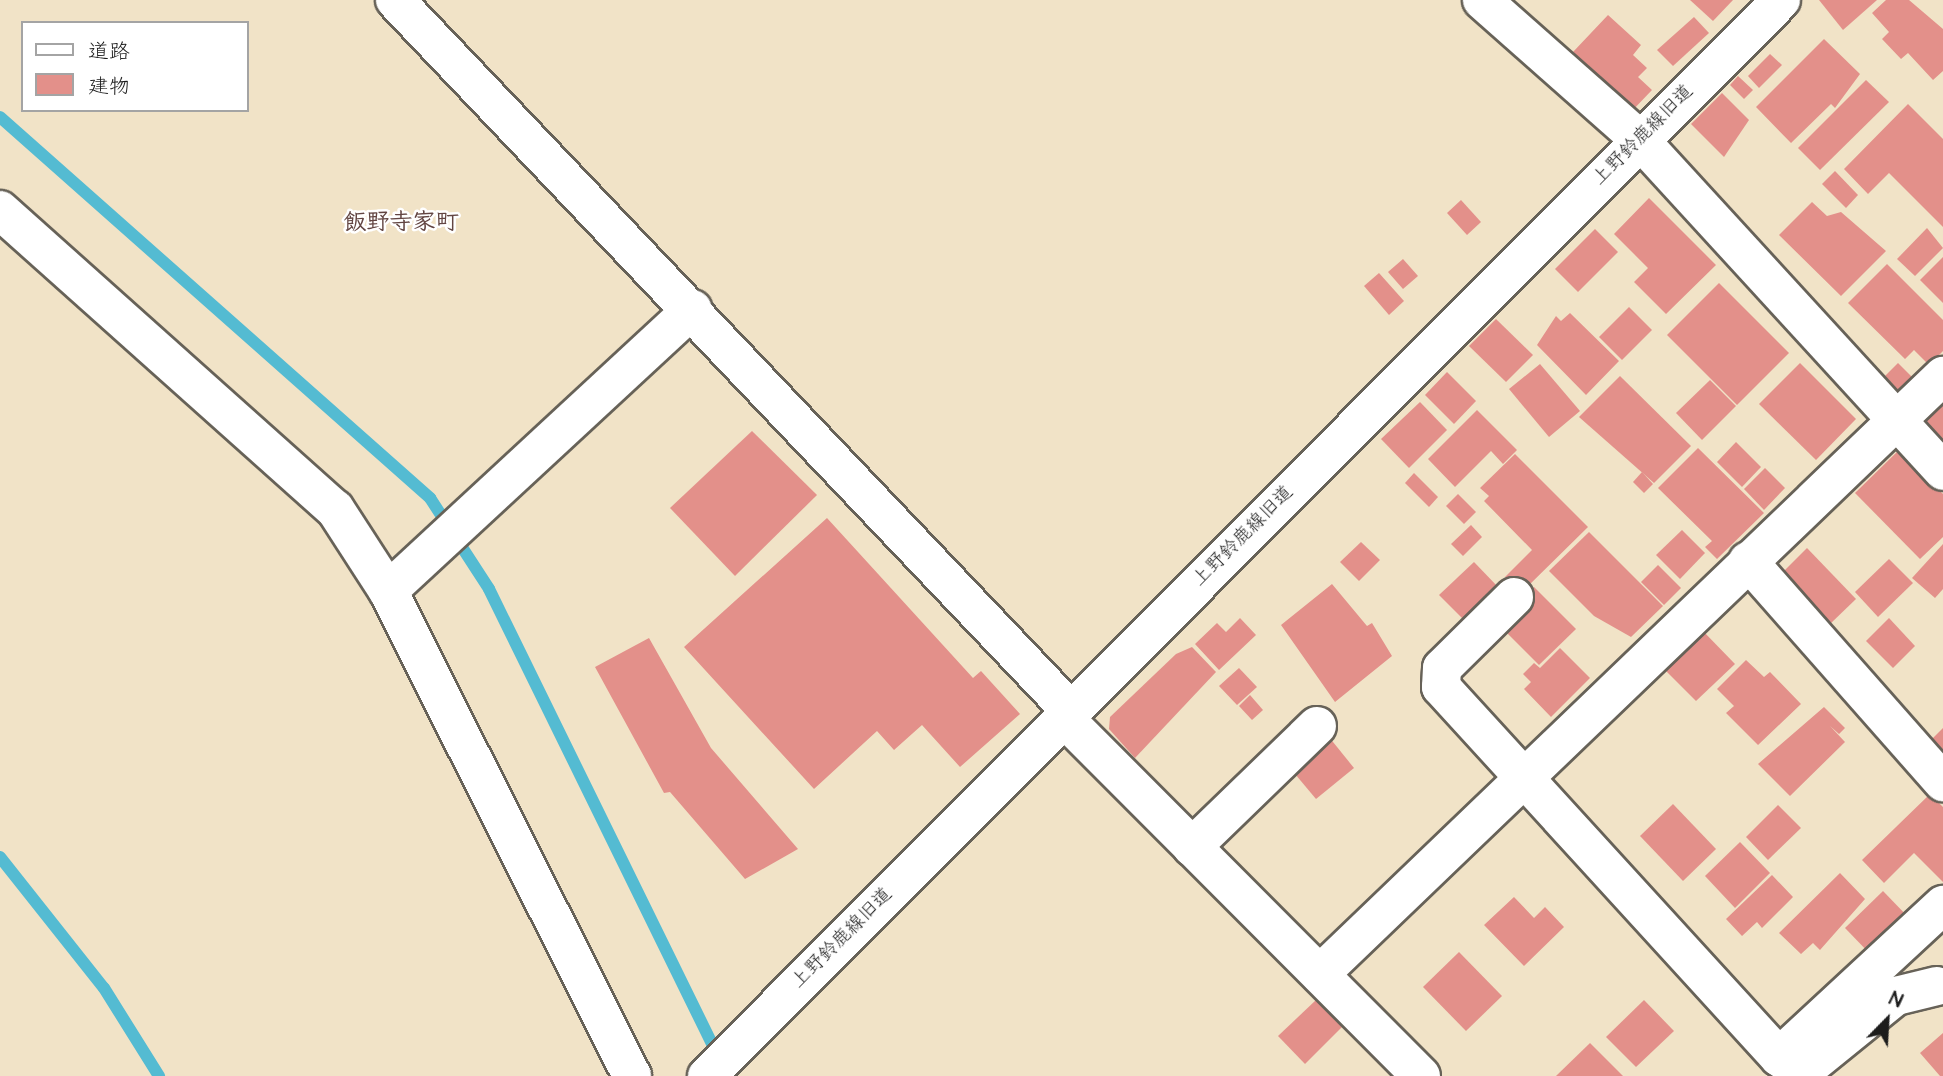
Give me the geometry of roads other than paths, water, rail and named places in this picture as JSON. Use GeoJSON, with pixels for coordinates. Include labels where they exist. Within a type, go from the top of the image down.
{"type":"FeatureCollection","features":[{"type":"Feature","properties":{"kind":"street"},"geometry":{"type":"LineString","coordinates":[[395,0],[521,139],[552,161],[693,309],[1192,847],[1421,1076]]}},
{"type":"Feature","properties":{"kind":"street"},"geometry":{"type":"LineString","coordinates":[[1482,0],[1639,139],[1943,471]]}},
{"type":"Feature","properties":{"kind":"street","name":"上野鈴鹿線旧道"},"geometry":{"type":"LineString","coordinates":[[707,1076],[1066,713],[1781,0]]}},
{"type":"Feature","properties":{"kind":"street"},"geometry":{"type":"LineString","coordinates":[[0,210],[335,509],[388,591],[632,1076]]}},
{"type":"Feature","properties":{"kind":"street"},"geometry":{"type":"LineString","coordinates":[[388,591],[693,309]]}},
{"type":"Feature","properties":{"kind":"street"},"geometry":{"type":"LineString","coordinates":[[1320,974],[1522,782],[1894,418],[1943,376]]}},
{"type":"Feature","properties":{"kind":"street"},"geometry":{"type":"LineString","coordinates":[[1748,561],[1943,782]]}},
{"type":"Feature","properties":{"kind":"street"},"geometry":{"type":"LineString","coordinates":[[1514,597],[1442,668],[1441,687],[1522,782],[1796,1068]]}},
{"type":"Feature","properties":{"kind":"street"},"geometry":{"type":"LineString","coordinates":[[1192,847],[1317,726]]}},
{"type":"Feature","properties":{"kind":"street"},"geometry":{"type":"LineString","coordinates":[[1796,1068],[1943,905]]}},
{"type":"Feature","properties":{"kind":"street"},"geometry":{"type":"LineString","coordinates":[[1796,1068],[1896,996],[1937,986]]}},
{"type":"Feature","properties":{"kind":"waterway"},"geometry":{"type":"LineString","coordinates":[[0,117],[430,498],[489,589],[718,1056]]}},
{"type":"Feature","properties":{"kind":"waterway"},"geometry":{"type":"LineString","coordinates":[[0,857],[104,988],[159,1076]]}},
{"type":"Feature","properties":{"kind":"district","name":"飯野寺家町"},"geometry":{"type":"Point","coordinates":[401,222]}}]}
